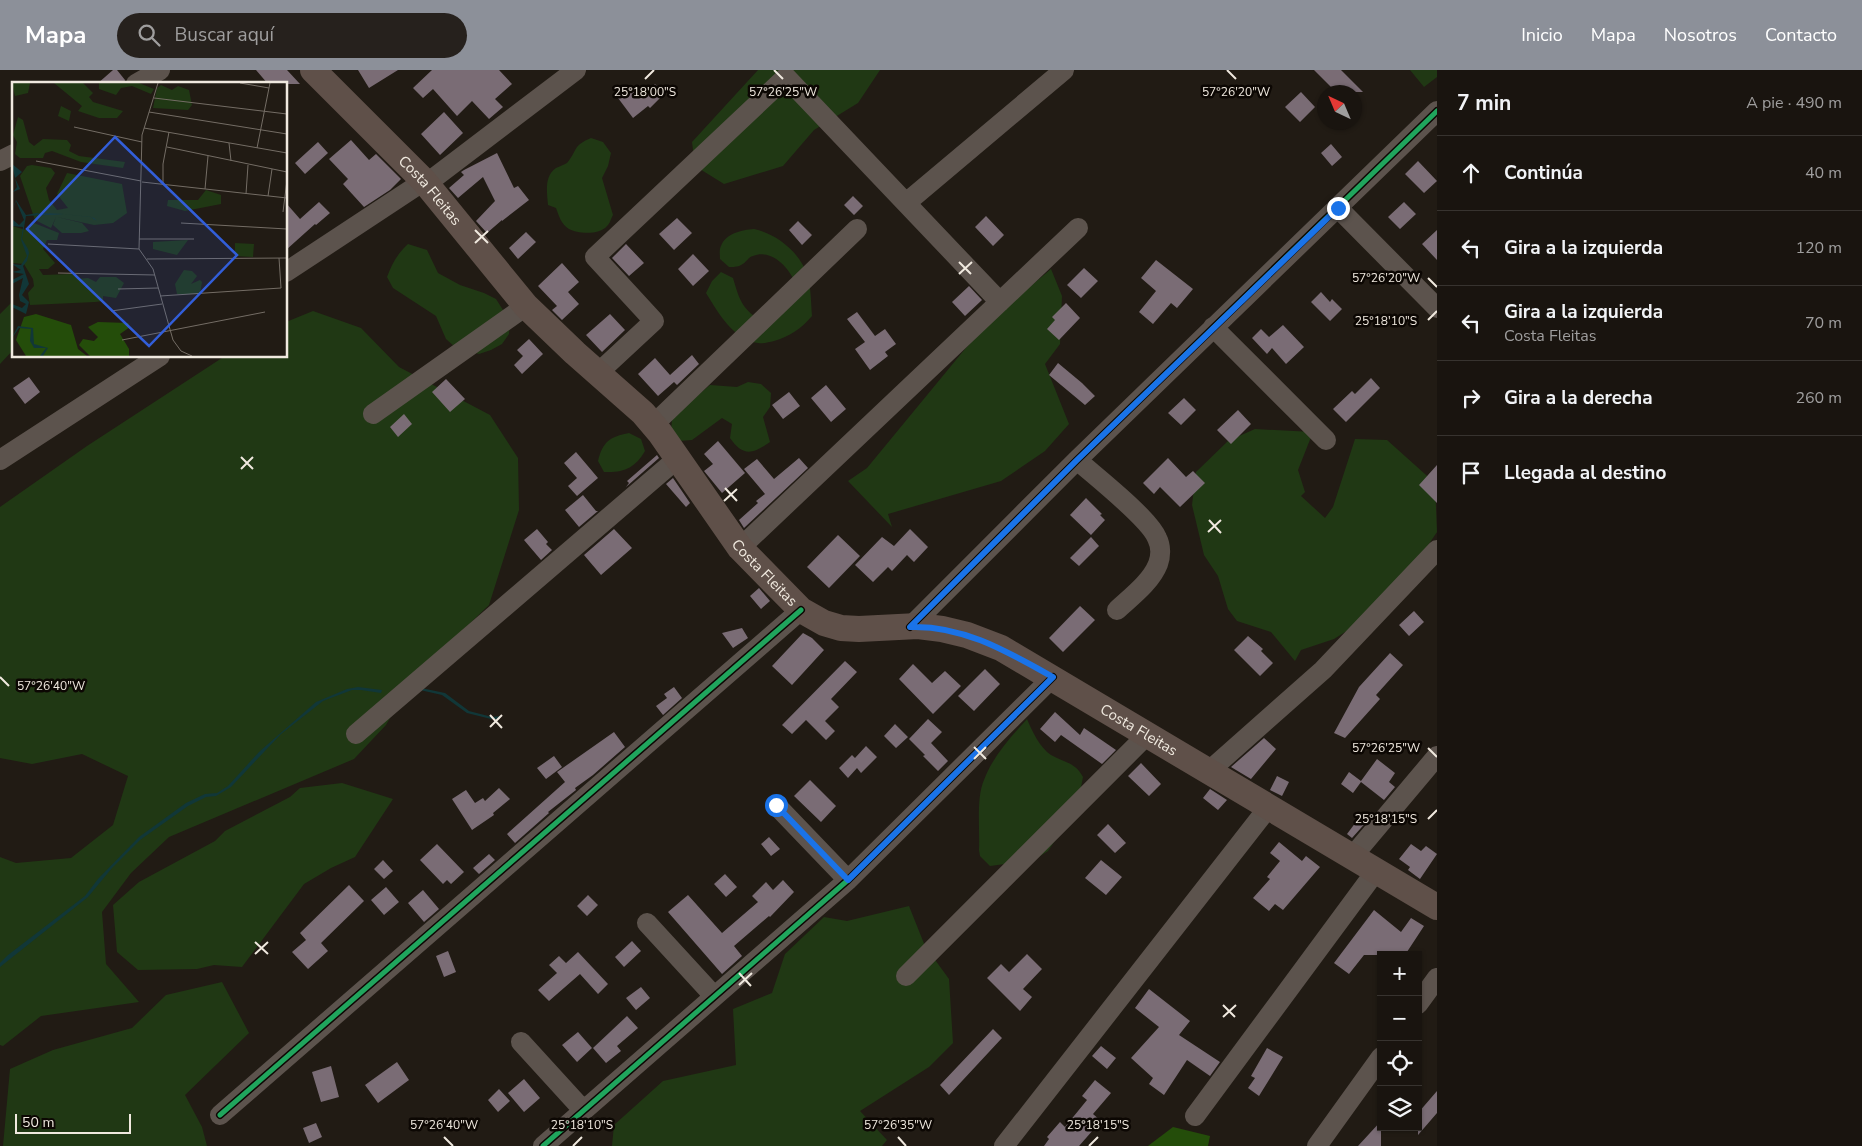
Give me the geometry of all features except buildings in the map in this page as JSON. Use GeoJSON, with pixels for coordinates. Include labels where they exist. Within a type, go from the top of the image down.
{"type":"FeatureCollection","features":[{"type":"Feature","properties":{"kind":"main road","name":"Costa Fleitas"},"geometry":{"type":"LineString","coordinates":[[314,70],[425,182],[526,306],[568,348],[627,398],[654,425],[740,548],[801,610],[824,623],[841,628],[910,627],[942,629],[967,635],[1001,648],[1053,677],[1268,808],[1437,907]]}},
{"type":"Feature","properties":{"kind":"street"},"geometry":{"type":"LineString","coordinates":[[139,82],[160,70]]}},
{"type":"Feature","properties":{"kind":"street"},"geometry":{"type":"LineString","coordinates":[[906,202],[1064,70]]}},
{"type":"Feature","properties":{"kind":"street"},"geometry":{"type":"LineString","coordinates":[[288,271],[425,182],[567,73]]}},
{"type":"Feature","properties":{"kind":"street"},"geometry":{"type":"LineString","coordinates":[[598,373],[654,321],[594,257],[786,78],[1000,302]]}},
{"type":"Feature","properties":{"kind":"street"},"geometry":{"type":"LineString","coordinates":[[910,627],[1077,460],[1437,111]]}},
{"type":"Feature","properties":{"kind":"street"},"geometry":{"type":"LineString","coordinates":[[0,161],[12,155]]}},
{"type":"Feature","properties":{"kind":"street"},"geometry":{"type":"LineString","coordinates":[[1338,208],[1437,308]]}},
{"type":"Feature","properties":{"kind":"street"},"geometry":{"type":"LineString","coordinates":[[740,548],[1078,228]]}},
{"type":"Feature","properties":{"kind":"street"},"geometry":{"type":"LineString","coordinates":[[654,425],[857,229]]}},
{"type":"Feature","properties":{"kind":"street"},"geometry":{"type":"LineString","coordinates":[[373,414],[526,306]]}},
{"type":"Feature","properties":{"kind":"street"},"geometry":{"type":"LineString","coordinates":[[1213,327],[1326,440]]}},
{"type":"Feature","properties":{"kind":"street"},"geometry":{"type":"LineString","coordinates":[[0,460],[154,358]]}},
{"type":"Feature","properties":{"kind":"street"},"geometry":{"type":"LineString","coordinates":[[356,734],[678,458]]}},
{"type":"Feature","properties":{"kind":"street"},"geometry":{"type":"LineString","coordinates":[[1077,460],[1136,513],[1157,538],[1160,553],[1158,564],[1152,576],[1117,610]]}},
{"type":"Feature","properties":{"kind":"street"},"geometry":{"type":"LineString","coordinates":[[1209,771],[1323,670],[1437,550]]}},
{"type":"Feature","properties":{"kind":"street"},"geometry":{"type":"LineString","coordinates":[[220,1115],[801,610]]}},
{"type":"Feature","properties":{"kind":"street"},"geometry":{"type":"LineString","coordinates":[[543,1146],[848,880],[1053,677]]}},
{"type":"Feature","properties":{"kind":"street"},"geometry":{"type":"LineString","coordinates":[[906,976],[1147,735]]}},
{"type":"Feature","properties":{"kind":"street"},"geometry":{"type":"LineString","coordinates":[[1352,857],[1437,756]]}},
{"type":"Feature","properties":{"kind":"street"},"geometry":{"type":"LineString","coordinates":[[776,805],[848,880]]}},
{"type":"Feature","properties":{"kind":"street"},"geometry":{"type":"LineString","coordinates":[[1004,1146],[1268,808]]}},
{"type":"Feature","properties":{"kind":"street"},"geometry":{"type":"LineString","coordinates":[[1195,1116],[1376,871]]}},
{"type":"Feature","properties":{"kind":"street"},"geometry":{"type":"LineString","coordinates":[[648,923],[714,996]]}},
{"type":"Feature","properties":{"kind":"street"},"geometry":{"type":"LineString","coordinates":[[1422,999],[1437,978]]}},
{"type":"Feature","properties":{"kind":"street"},"geometry":{"type":"LineString","coordinates":[[521,1042],[583,1110]]}},
{"type":"Feature","properties":{"kind":"street"},"geometry":{"type":"LineString","coordinates":[[1317,1146],[1377,1063]]}},
{"type":"Feature","properties":{"kind":"green space"},"geometry":{"type":"Polygon","coordinates":[[[758,70],[880,70],[858,103],[814,130],[783,166],[724,184],[695,166],[692,142],[758,70]]]}},
{"type":"Feature","properties":{"kind":"green space"},"geometry":{"type":"Polygon","coordinates":[[[1410,70],[1437,70],[1437,77],[1424,87],[1410,70]]]}},
{"type":"Feature","properties":{"kind":"green space"},"geometry":{"type":"Polygon","coordinates":[[[591,138],[603,142],[611,153],[608,166],[602,178],[613,215],[609,224],[604,229],[583,233],[566,227],[556,208],[548,205],[547,185],[552,171],[567,163],[578,146],[591,138]]]}},
{"type":"Feature","properties":{"kind":"green space"},"geometry":{"type":"Polygon","coordinates":[[[754,229],[779,240],[800,260],[808,277],[811,296],[812,316],[804,324],[795,332],[785,337],[762,343],[749,341],[734,331],[721,316],[706,293],[712,281],[721,272],[733,278],[745,307],[760,320],[797,287],[786,268],[780,262],[767,255],[760,254],[751,257],[743,264],[733,267],[729,267],[720,259],[720,247],[730,235],[754,229]]]}},
{"type":"Feature","properties":{"kind":"green space"},"geometry":{"type":"Polygon","coordinates":[[[408,244],[427,250],[438,273],[460,285],[496,299],[510,321],[509,334],[502,344],[479,354],[455,347],[446,339],[436,316],[393,288],[387,277],[395,259],[408,244]]]}},
{"type":"Feature","properties":{"kind":"green space"},"geometry":{"type":"Polygon","coordinates":[[[1051,269],[1062,296],[1060,344],[1045,364],[1069,424],[1045,451],[1001,481],[888,514],[892,527],[848,481],[867,468],[965,349],[1001,311],[1051,269]]]}},
{"type":"Feature","properties":{"kind":"green space"},"geometry":{"type":"Polygon","coordinates":[[[12,302],[12,351],[0,364],[0,314],[12,302]]]}},
{"type":"Feature","properties":{"kind":"green space"},"geometry":{"type":"Polygon","coordinates":[[[313,311],[361,328],[399,367],[490,415],[518,458],[519,510],[489,605],[412,679],[386,725],[354,759],[169,837],[131,873],[102,912],[106,964],[139,1002],[41,1016],[3,1046],[0,1045],[0,857],[16,863],[71,858],[113,825],[128,776],[82,754],[32,764],[0,758],[0,507],[87,446],[222,358],[288,358],[288,321],[313,311]]]}},
{"type":"Feature","properties":{"kind":"green space"},"geometry":{"type":"Polygon","coordinates":[[[748,382],[761,384],[771,393],[770,407],[763,417],[770,442],[764,446],[748,452],[739,448],[730,438],[732,424],[722,418],[692,440],[679,441],[671,432],[672,419],[710,385],[737,387],[748,382]]]}},
{"type":"Feature","properties":{"kind":"green space"},"geometry":{"type":"Polygon","coordinates":[[[1255,429],[1313,432],[1298,470],[1305,492],[1301,496],[1325,518],[1333,507],[1355,439],[1387,440],[1435,483],[1437,532],[1410,572],[1364,620],[1334,639],[1301,650],[1295,661],[1271,632],[1237,621],[1228,609],[1218,576],[1204,555],[1192,505],[1196,472],[1228,441],[1255,429]]]}},
{"type":"Feature","properties":{"kind":"green space"},"geometry":{"type":"Polygon","coordinates":[[[629,433],[641,439],[645,451],[637,462],[628,468],[617,472],[604,472],[598,461],[605,444],[612,438],[629,433]]]}},
{"type":"Feature","properties":{"kind":"green space"},"geometry":{"type":"Polygon","coordinates":[[[1027,719],[1043,748],[1051,755],[1077,768],[1083,777],[1077,808],[1048,851],[1034,860],[990,866],[980,856],[979,850],[979,805],[982,787],[997,755],[1027,719]]]}},
{"type":"Feature","properties":{"kind":"green space"},"geometry":{"type":"Polygon","coordinates":[[[342,783],[393,799],[355,857],[331,868],[304,884],[242,967],[214,965],[197,969],[138,970],[117,952],[113,905],[139,882],[215,841],[225,831],[290,797],[300,788],[342,783]]]}},
{"type":"Feature","properties":{"kind":"green space"},"geometry":{"type":"Polygon","coordinates":[[[909,906],[925,946],[949,979],[953,1043],[929,1067],[860,1111],[887,1140],[882,1146],[612,1146],[614,1125],[663,1081],[736,1065],[733,1009],[772,993],[785,954],[824,917],[847,921],[909,906]]]}},
{"type":"Feature","properties":{"kind":"green space"},"geometry":{"type":"Polygon","coordinates":[[[222,982],[249,1033],[185,1095],[202,1127],[207,1146],[3,1146],[10,1069],[53,1050],[132,1028],[166,995],[222,982]]]}},
{"type":"Feature","properties":{"kind":"green space"},"geometry":{"type":"Polygon","coordinates":[[[1173,1127],[1210,1136],[1208,1146],[1148,1146],[1173,1127]]]}},
{"type":"Feature","properties":{"kind":"water"},"geometry":{"type":"Polygon","coordinates":[[[358,687],[382,690],[381,693],[352,690],[323,701],[281,734],[231,787],[216,796],[206,797],[188,806],[140,840],[112,868],[88,897],[0,967],[0,963],[8,955],[85,896],[98,879],[139,837],[186,803],[205,794],[217,793],[228,786],[259,752],[316,702],[347,689],[358,687]]]}},
{"type":"Feature","properties":{"kind":"water"},"geometry":{"type":"Polygon","coordinates":[[[421,688],[445,693],[469,711],[492,717],[500,716],[499,719],[467,713],[442,695],[420,690],[421,688]]]}},
{"type":"Feature","properties":{"kind":"cycle path"},"geometry":{"type":"LineString","coordinates":[[910,627],[1077,460],[1437,111]]}},
{"type":"Feature","properties":{"kind":"cycle path"},"geometry":{"type":"LineString","coordinates":[[220,1115],[801,610]]}},
{"type":"Feature","properties":{"kind":"cycle path"},"geometry":{"type":"LineString","coordinates":[[543,1146],[848,880],[1053,677]]}},
{"type":"Feature","properties":{"kind":"route"},"geometry":{"type":"LineString","coordinates":[[776,805],[848,880],[1053,677],[1001,648],[967,635],[942,629],[910,627],[1077,460],[1338,208]]}}]}
